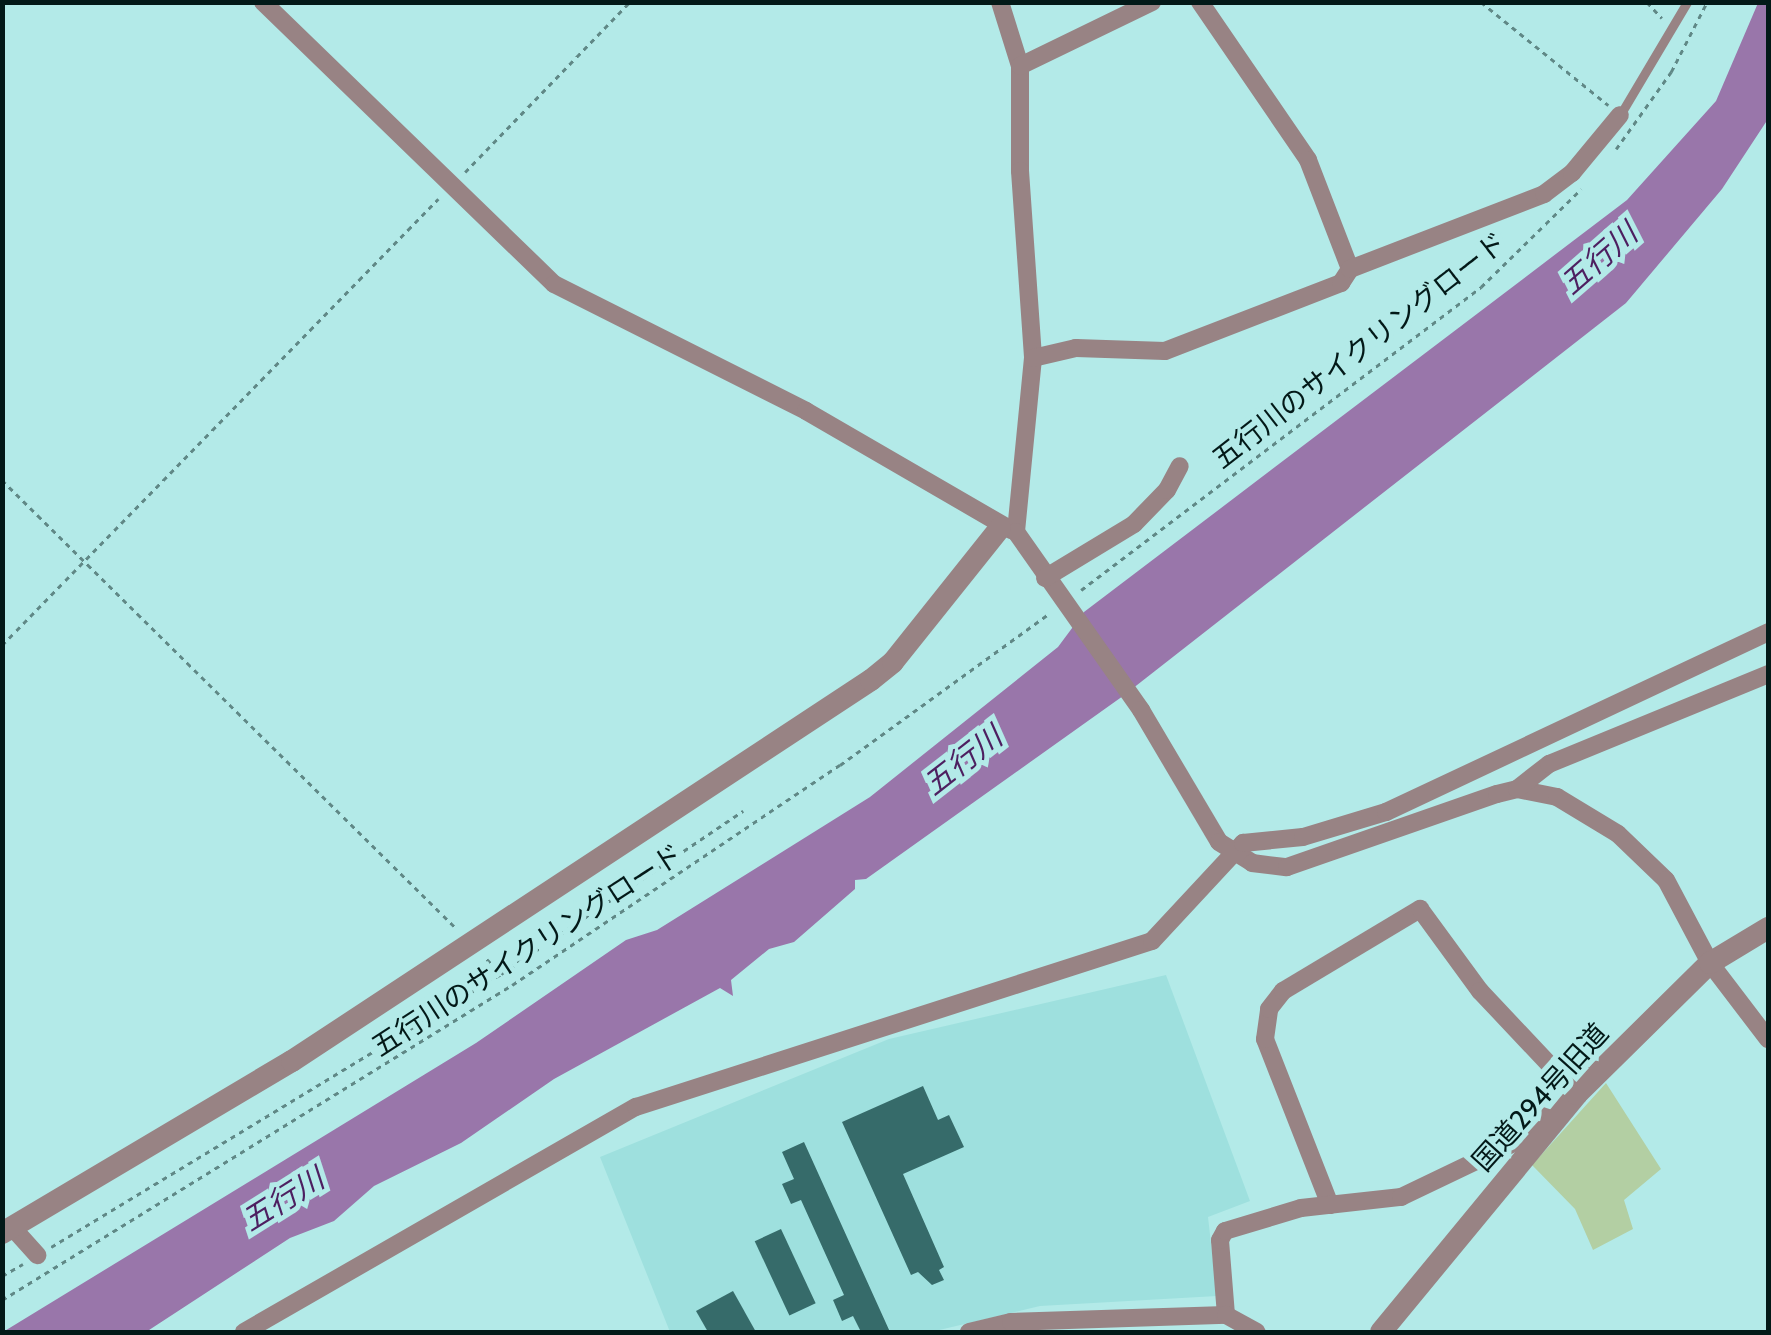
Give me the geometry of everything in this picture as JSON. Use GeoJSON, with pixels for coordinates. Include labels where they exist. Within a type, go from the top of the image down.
{"type":"FeatureCollection","features":[{"type":"Feature","properties":{"kind":"street"},"geometry":{"type":"LineString","coordinates":[[263,2],[554,284],[806,411],[1008,530],[1141,710],[1228,854],[1287,867],[1517,789],[1549,764],[1768,674]]}},
{"type":"Feature","properties":{"kind":"street"},"geometry":{"type":"LineString","coordinates":[[37,1255],[7,1230],[473,944],[870,680],[893,662],[1008,530],[1033,358],[1020,171],[1020,66],[1000,2]]}},
{"type":"Feature","properties":{"kind":"street"},"geometry":{"type":"LineString","coordinates":[[1020,66],[1152,2]]}},
{"type":"Feature","properties":{"kind":"street"},"geometry":{"type":"LineString","coordinates":[[1200,2],[1308,160],[1350,269]]}},
{"type":"Feature","properties":{"kind":"street"},"geometry":{"type":"LineString","coordinates":[[1033,358],[1076,348],[1164,350],[1341,283],[1350,269],[1544,194],[1572,173],[1620,115]]}},
{"type":"Feature","properties":{"kind":"street"},"geometry":{"type":"LineString","coordinates":[[1045,578],[1134,524],[1167,490],[1180,466]]}},
{"type":"Feature","properties":{"kind":"street"},"geometry":{"type":"LineString","coordinates":[[244,1332],[636,1107],[1152,941],[1195,901],[1228,854],[1243,843],[1303,838],[1386,812],[1768,632]]}},
{"type":"Feature","properties":{"kind":"street"},"geometry":{"type":"LineString","coordinates":[[1517,789],[1557,798],[1618,834],[1666,880],[1710,963],[1768,1038]]}},
{"type":"Feature","properties":{"kind":"street"},"geometry":{"type":"LineString","coordinates":[[1330,1205],[1264,1039],[1269,1009],[1283,991],[1420,909],[1480,991],[1577,1094]]}},
{"type":"Feature","properties":{"kind":"street","name":"国道294号旧道"},"geometry":{"type":"LineString","coordinates":[[1381,1332],[1577,1094],[1710,963],[1768,928]]}},
{"type":"Feature","properties":{"kind":"street"},"geometry":{"type":"LineString","coordinates":[[1226,1315],[1221,1235],[1260,1218],[1406,1195],[1516,1142],[1539,1115],[1554,1120]]}},
{"type":"Feature","properties":{"kind":"street"},"geometry":{"type":"LineString","coordinates":[[969,1332],[1011,1322],[1226,1315],[1257,1332]]}},
{"type":"Feature","properties":{"kind":"lane"},"geometry":{"type":"LineString","coordinates":[[1620,115],[1688,2]]}},
{"type":"Feature","properties":{"kind":"path"},"geometry":{"type":"LineString","coordinates":[[2,646],[630,2]]}},
{"type":"Feature","properties":{"kind":"path"},"geometry":{"type":"LineString","coordinates":[[1481,2],[1620,115]]}},
{"type":"Feature","properties":{"kind":"path"},"geometry":{"type":"LineString","coordinates":[[1647,2],[1674,30]]}},
{"type":"Feature","properties":{"kind":"path"},"geometry":{"type":"LineString","coordinates":[[1609,157],[1671,72],[1707,2]]}},
{"type":"Feature","properties":{"kind":"path","name":"五行川のサイクリングロード"},"geometry":{"type":"LineString","coordinates":[[2,1300],[512,986],[840,765],[1064,605],[1481,287],[1584,186]]}},
{"type":"Feature","properties":{"kind":"path"},"geometry":{"type":"LineString","coordinates":[[2,480],[501,974]]}},
{"type":"Feature","properties":{"kind":"path"},"geometry":{"type":"LineString","coordinates":[[2,1276],[501,974],[742,811]]}},
{"type":"Feature","properties":{"kind":"shaded area"},"geometry":{"type":"Polygon","coordinates":[[[1166,975],[1250,1201],[1208,1217],[1217,1296],[1040,1306],[931,1332],[670,1332],[600,1157],[889,1039],[1166,975]]]}},
{"type":"Feature","properties":{"kind":"green space"},"geometry":{"type":"Polygon","coordinates":[[[1606,1083],[1661,1169],[1624,1200],[1633,1229],[1593,1250],[1575,1209],[1532,1165],[1606,1083]]]}},
{"type":"Feature","properties":{"kind":"water","name":"五行川"},"geometry":{"type":"Polygon","coordinates":[[[1758,3],[1768,3],[1768,119],[1722,189],[1626,303],[1123,696],[866,879],[855,880],[855,889],[794,942],[769,949],[731,980],[733,996],[720,988],[554,1079],[461,1143],[374,1186],[334,1221],[290,1238],[146,1332],[3,1332],[476,1043],[626,940],[657,930],[870,797],[1058,647],[1084,612],[1627,200],[1716,101],[1758,3]]]}},
{"type":"Feature","properties":{"kind":"building"},"geometry":{"type":"Polygon","coordinates":[[[923,1086],[938,1120],[949,1115],[964,1147],[903,1174],[944,1267],[939,1270],[944,1280],[932,1285],[918,1272],[911,1275],[842,1122],[923,1086]]]}},
{"type":"Feature","properties":{"kind":"building"},"geometry":{"type":"Polygon","coordinates":[[[804,1142],[890,1332],[861,1332],[853,1316],[842,1321],[833,1300],[844,1295],[801,1200],[791,1204],[782,1184],[794,1179],[782,1152],[804,1142]]]}},
{"type":"Feature","properties":{"kind":"building"},"geometry":{"type":"Polygon","coordinates":[[[781,1229],[816,1303],[789,1316],[755,1241],[781,1229]]]}},
{"type":"Feature","properties":{"kind":"building"},"geometry":{"type":"Polygon","coordinates":[[[733,1291],[756,1332],[708,1332],[696,1311],[733,1291]]]}}]}
